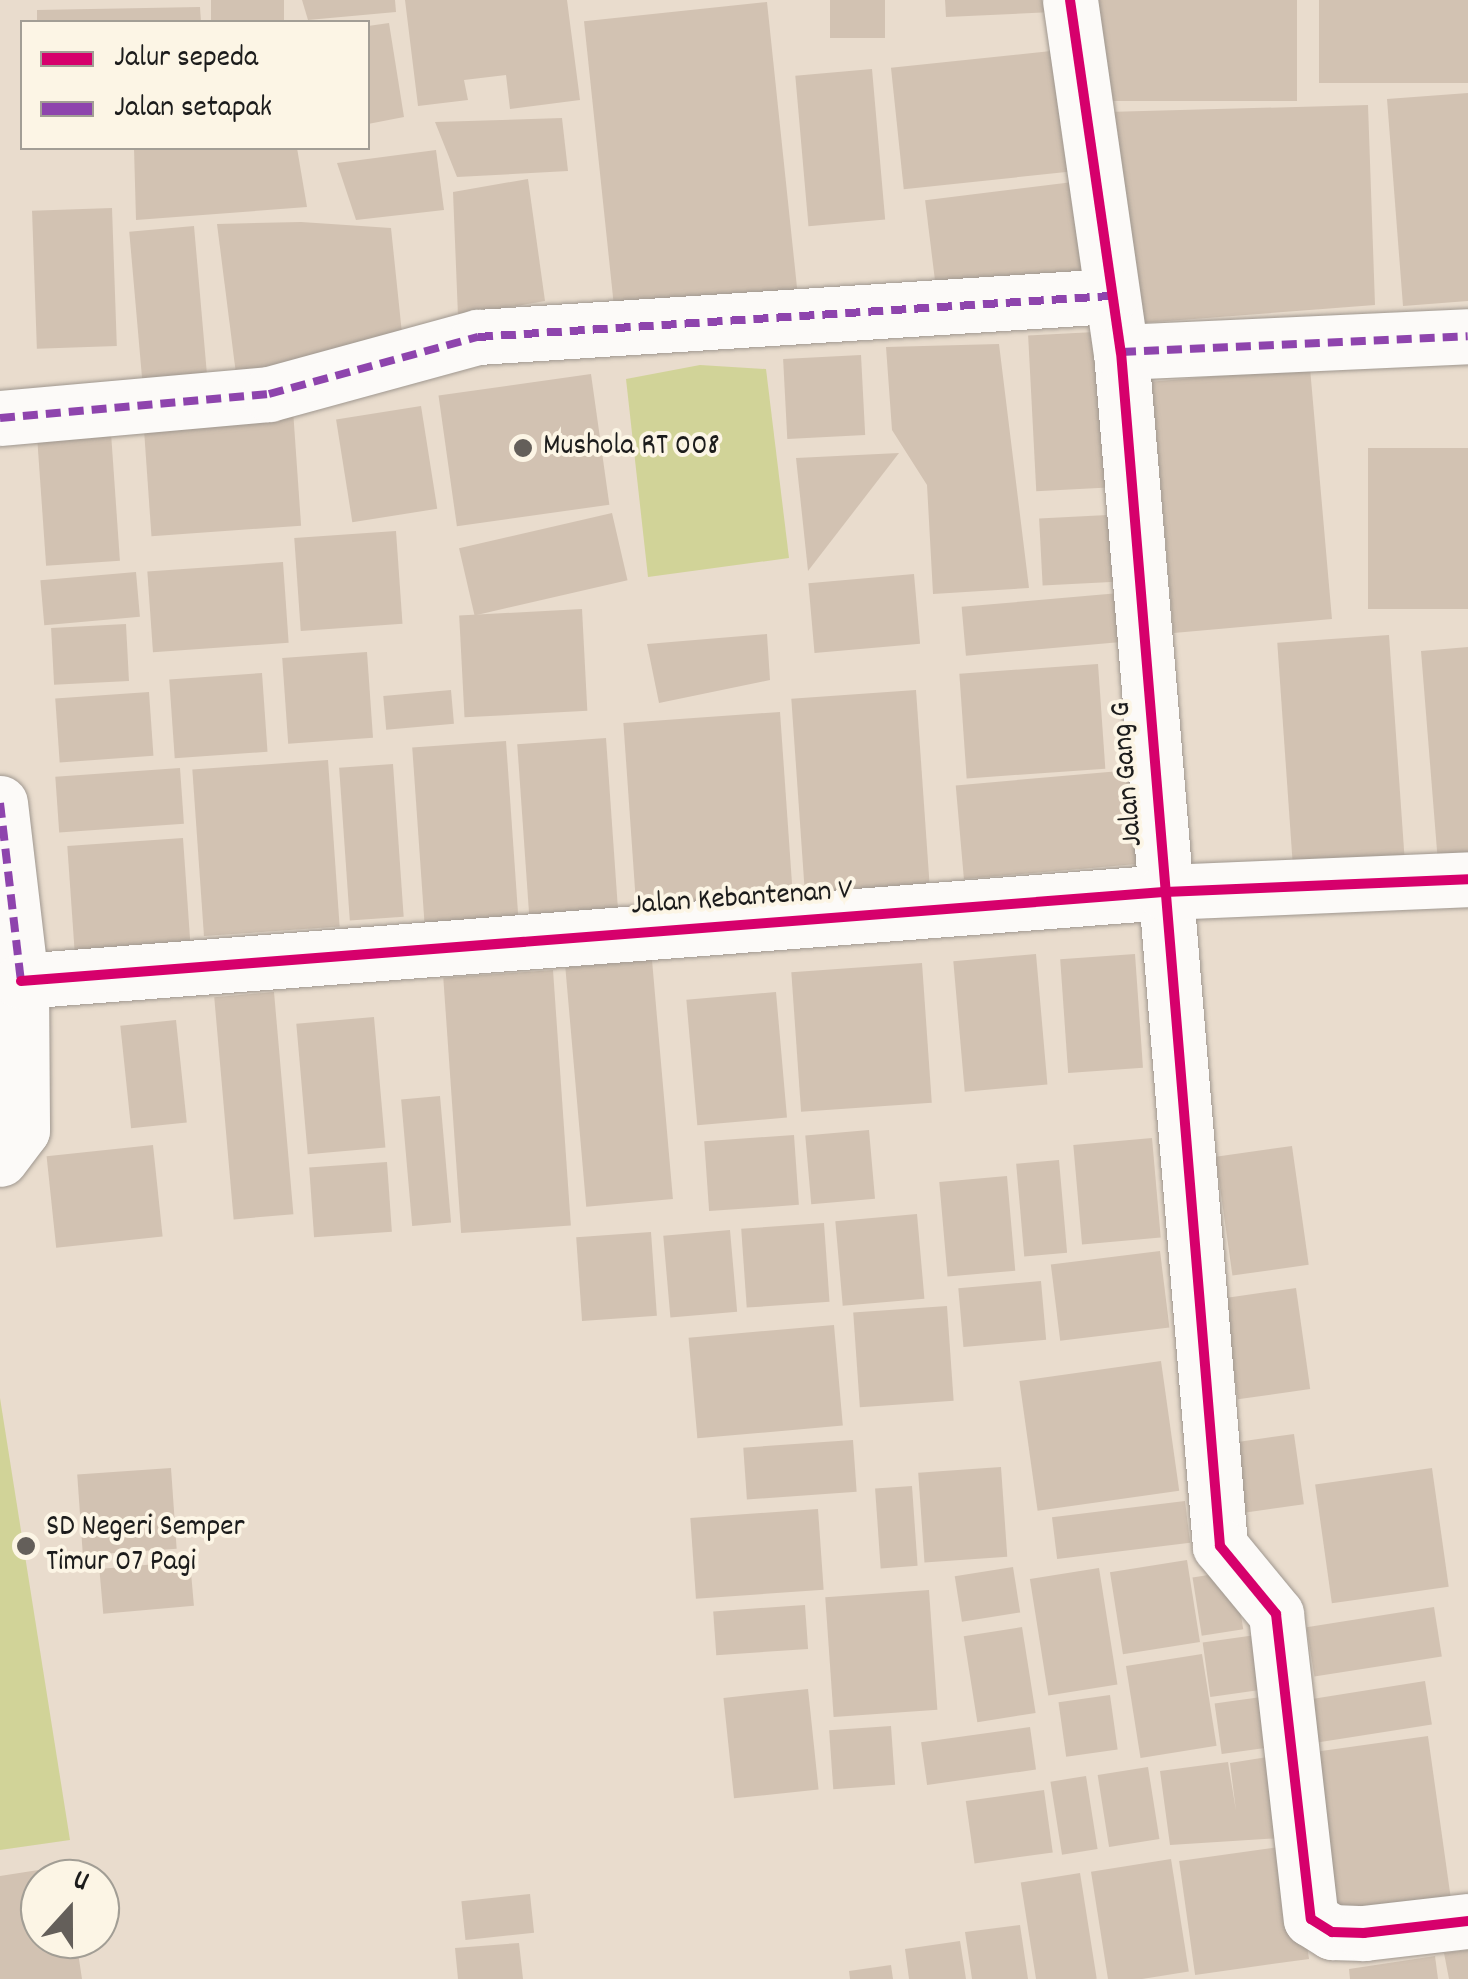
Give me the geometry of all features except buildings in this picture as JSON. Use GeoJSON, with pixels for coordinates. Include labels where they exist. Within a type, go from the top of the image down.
{"type":"FeatureCollection","features":[{"type":"Feature","properties":{"kind":"street","name":"Jalan Gang G"},"geometry":{"type":"LineString","coordinates":[[1070,0],[1121,352],[1220,1546],[1276,1614],[1311,1919],[1332,1932],[1364,1933],[1468,1922]]}},
{"type":"Feature","properties":{"kind":"street"},"geometry":{"type":"LineString","coordinates":[[0,418],[269,394],[478,336],[1111,296]]}},
{"type":"Feature","properties":{"kind":"street"},"geometry":{"type":"LineString","coordinates":[[1121,352],[1468,336]]}},
{"type":"Feature","properties":{"kind":"street"},"geometry":{"type":"LineString","coordinates":[[0,803],[22,981],[22,1130],[0,1159]]}},
{"type":"Feature","properties":{"kind":"street","name":"Jalan Kebantenan V"},"geometry":{"type":"LineString","coordinates":[[22,981],[1164,892],[1468,879]]}},
{"type":"Feature","properties":{"kind":"green space"},"geometry":{"type":"Polygon","coordinates":[[[700,365],[766,369],[789,558],[648,577],[626,379],[700,365]]]}},
{"type":"Feature","properties":{"kind":"green space"},"geometry":{"type":"Polygon","coordinates":[[[0,1398],[70,1840],[0,1850],[0,1398]]]}},
{"type":"Feature","properties":{"kind":"marked path"},"geometry":{"type":"LineString","coordinates":[[0,418],[269,394],[478,337],[1111,296]]}},
{"type":"Feature","properties":{"kind":"marked path"},"geometry":{"type":"LineString","coordinates":[[1121,352],[1468,336]]}},
{"type":"Feature","properties":{"kind":"marked path"},"geometry":{"type":"LineString","coordinates":[[0,803],[21,981]]}},
{"type":"Feature","properties":{"kind":"cycle path"},"geometry":{"type":"LineString","coordinates":[[1070,0],[1121,352],[1220,1546],[1276,1614],[1311,1919],[1332,1932],[1364,1933],[1468,1921]]}},
{"type":"Feature","properties":{"kind":"cycle path"},"geometry":{"type":"LineString","coordinates":[[21,981],[1164,892],[1468,879]]}},
{"type":"Feature","properties":{"kind":"place","name":"Mushola RT 008"},"geometry":{"type":"Point","coordinates":[523,448]}},
{"type":"Feature","properties":{"kind":"place","name":"SD Negeri Semper Timur 07 Pagi"},"geometry":{"type":"Point","coordinates":[26,1546]}}]}
